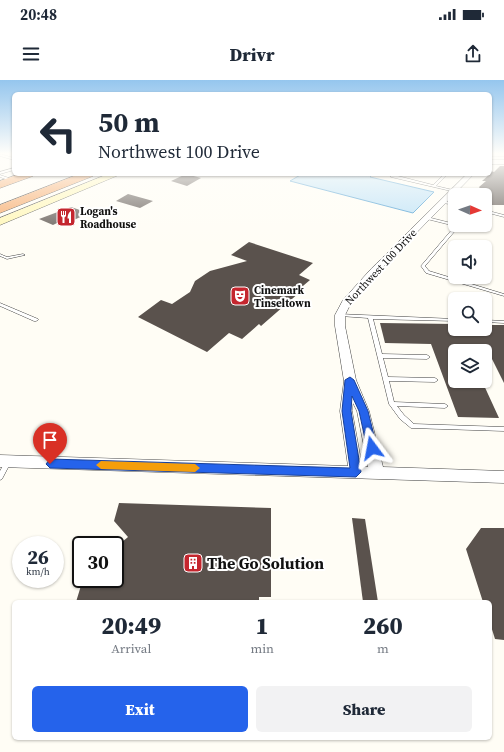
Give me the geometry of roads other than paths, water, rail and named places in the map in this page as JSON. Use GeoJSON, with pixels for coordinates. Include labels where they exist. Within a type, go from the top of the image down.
{"type":"FeatureCollection","features":[{"type":"Feature","properties":{"kind":"highway"},"geometry":{"type":"LineString","coordinates":[[0,193],[18,184]]}},
{"type":"Feature","properties":{"kind":"highway"},"geometry":{"type":"LineString","coordinates":[[0,201],[44,184]]}},
{"type":"Feature","properties":{"kind":"highway"},"geometry":{"type":"LineString","coordinates":[[0,209],[63,184]]}},
{"type":"Feature","properties":{"kind":"main road"},"geometry":{"type":"LineString","coordinates":[[0,222],[91,184]]}},
{"type":"Feature","properties":{"kind":"street","name":"Northwest 100 Drive"},"geometry":{"type":"LineString","coordinates":[[377,473],[363,411],[350,380],[340,326],[340,315],[347,302],[374,272],[448,198]]}},
{"type":"Feature","properties":{"kind":"street","name":"Northwest 100 Drive"},"geometry":{"type":"LineString","coordinates":[[350,380],[346,411],[356,472]]}},
{"type":"Feature","properties":{"kind":"street"},"geometry":{"type":"LineString","coordinates":[[4,462],[504,477]]}},
{"type":"Feature","properties":{"kind":"lane"},"geometry":{"type":"LineString","coordinates":[[427,184],[448,189]]}},
{"type":"Feature","properties":{"kind":"lane"},"geometry":{"type":"LineString","coordinates":[[444,202],[448,203]]}},
{"type":"Feature","properties":{"kind":"lane"},"geometry":{"type":"LineString","coordinates":[[492,213],[504,216]]}},
{"type":"Feature","properties":{"kind":"lane"},"geometry":{"type":"LineString","coordinates":[[428,218],[448,223]]}},
{"type":"Feature","properties":{"kind":"lane"},"geometry":{"type":"LineString","coordinates":[[451,232],[423,266],[427,272],[504,294]]}},
{"type":"Feature","properties":{"kind":"lane"},"geometry":{"type":"LineString","coordinates":[[0,255],[7,258],[22,255]]}},
{"type":"Feature","properties":{"kind":"lane"},"geometry":{"type":"LineString","coordinates":[[0,304],[36,320]]}},
{"type":"Feature","properties":{"kind":"lane"},"geometry":{"type":"LineString","coordinates":[[340,315],[448,320]]}},
{"type":"Feature","properties":{"kind":"lane"},"geometry":{"type":"LineString","coordinates":[[370,317],[392,404],[402,418],[413,426],[504,429]]}},
{"type":"Feature","properties":{"kind":"lane"},"geometry":{"type":"LineString","coordinates":[[492,321],[504,322]]}},
{"type":"Feature","properties":{"kind":"lane"},"geometry":{"type":"LineString","coordinates":[[380,356],[427,357]]}},
{"type":"Feature","properties":{"kind":"lane"},"geometry":{"type":"LineString","coordinates":[[386,379],[435,380]]}},
{"type":"Feature","properties":{"kind":"lane"},"geometry":{"type":"LineString","coordinates":[[392,404],[445,406]]}},
{"type":"Feature","properties":{"kind":"lane"},"geometry":{"type":"LineString","coordinates":[[0,477],[4,462]]}},
{"type":"Feature","properties":{"kind":"water"},"geometry":{"type":"Polygon","coordinates":[[[303,184],[401,184],[434,192],[413,213],[303,184]]]}},
{"type":"Feature","properties":{"kind":"place","name":"Logan's Roadhouse"},"geometry":{"type":"Point","coordinates":[66,217]}},
{"type":"Feature","properties":{"kind":"place","name":"Cinemark Tinseltown"},"geometry":{"type":"Point","coordinates":[240,296]}},
{"type":"Feature","properties":{"kind":"place","name":"The Go Solution"},"geometry":{"type":"Point","coordinates":[193,563]}}]}
